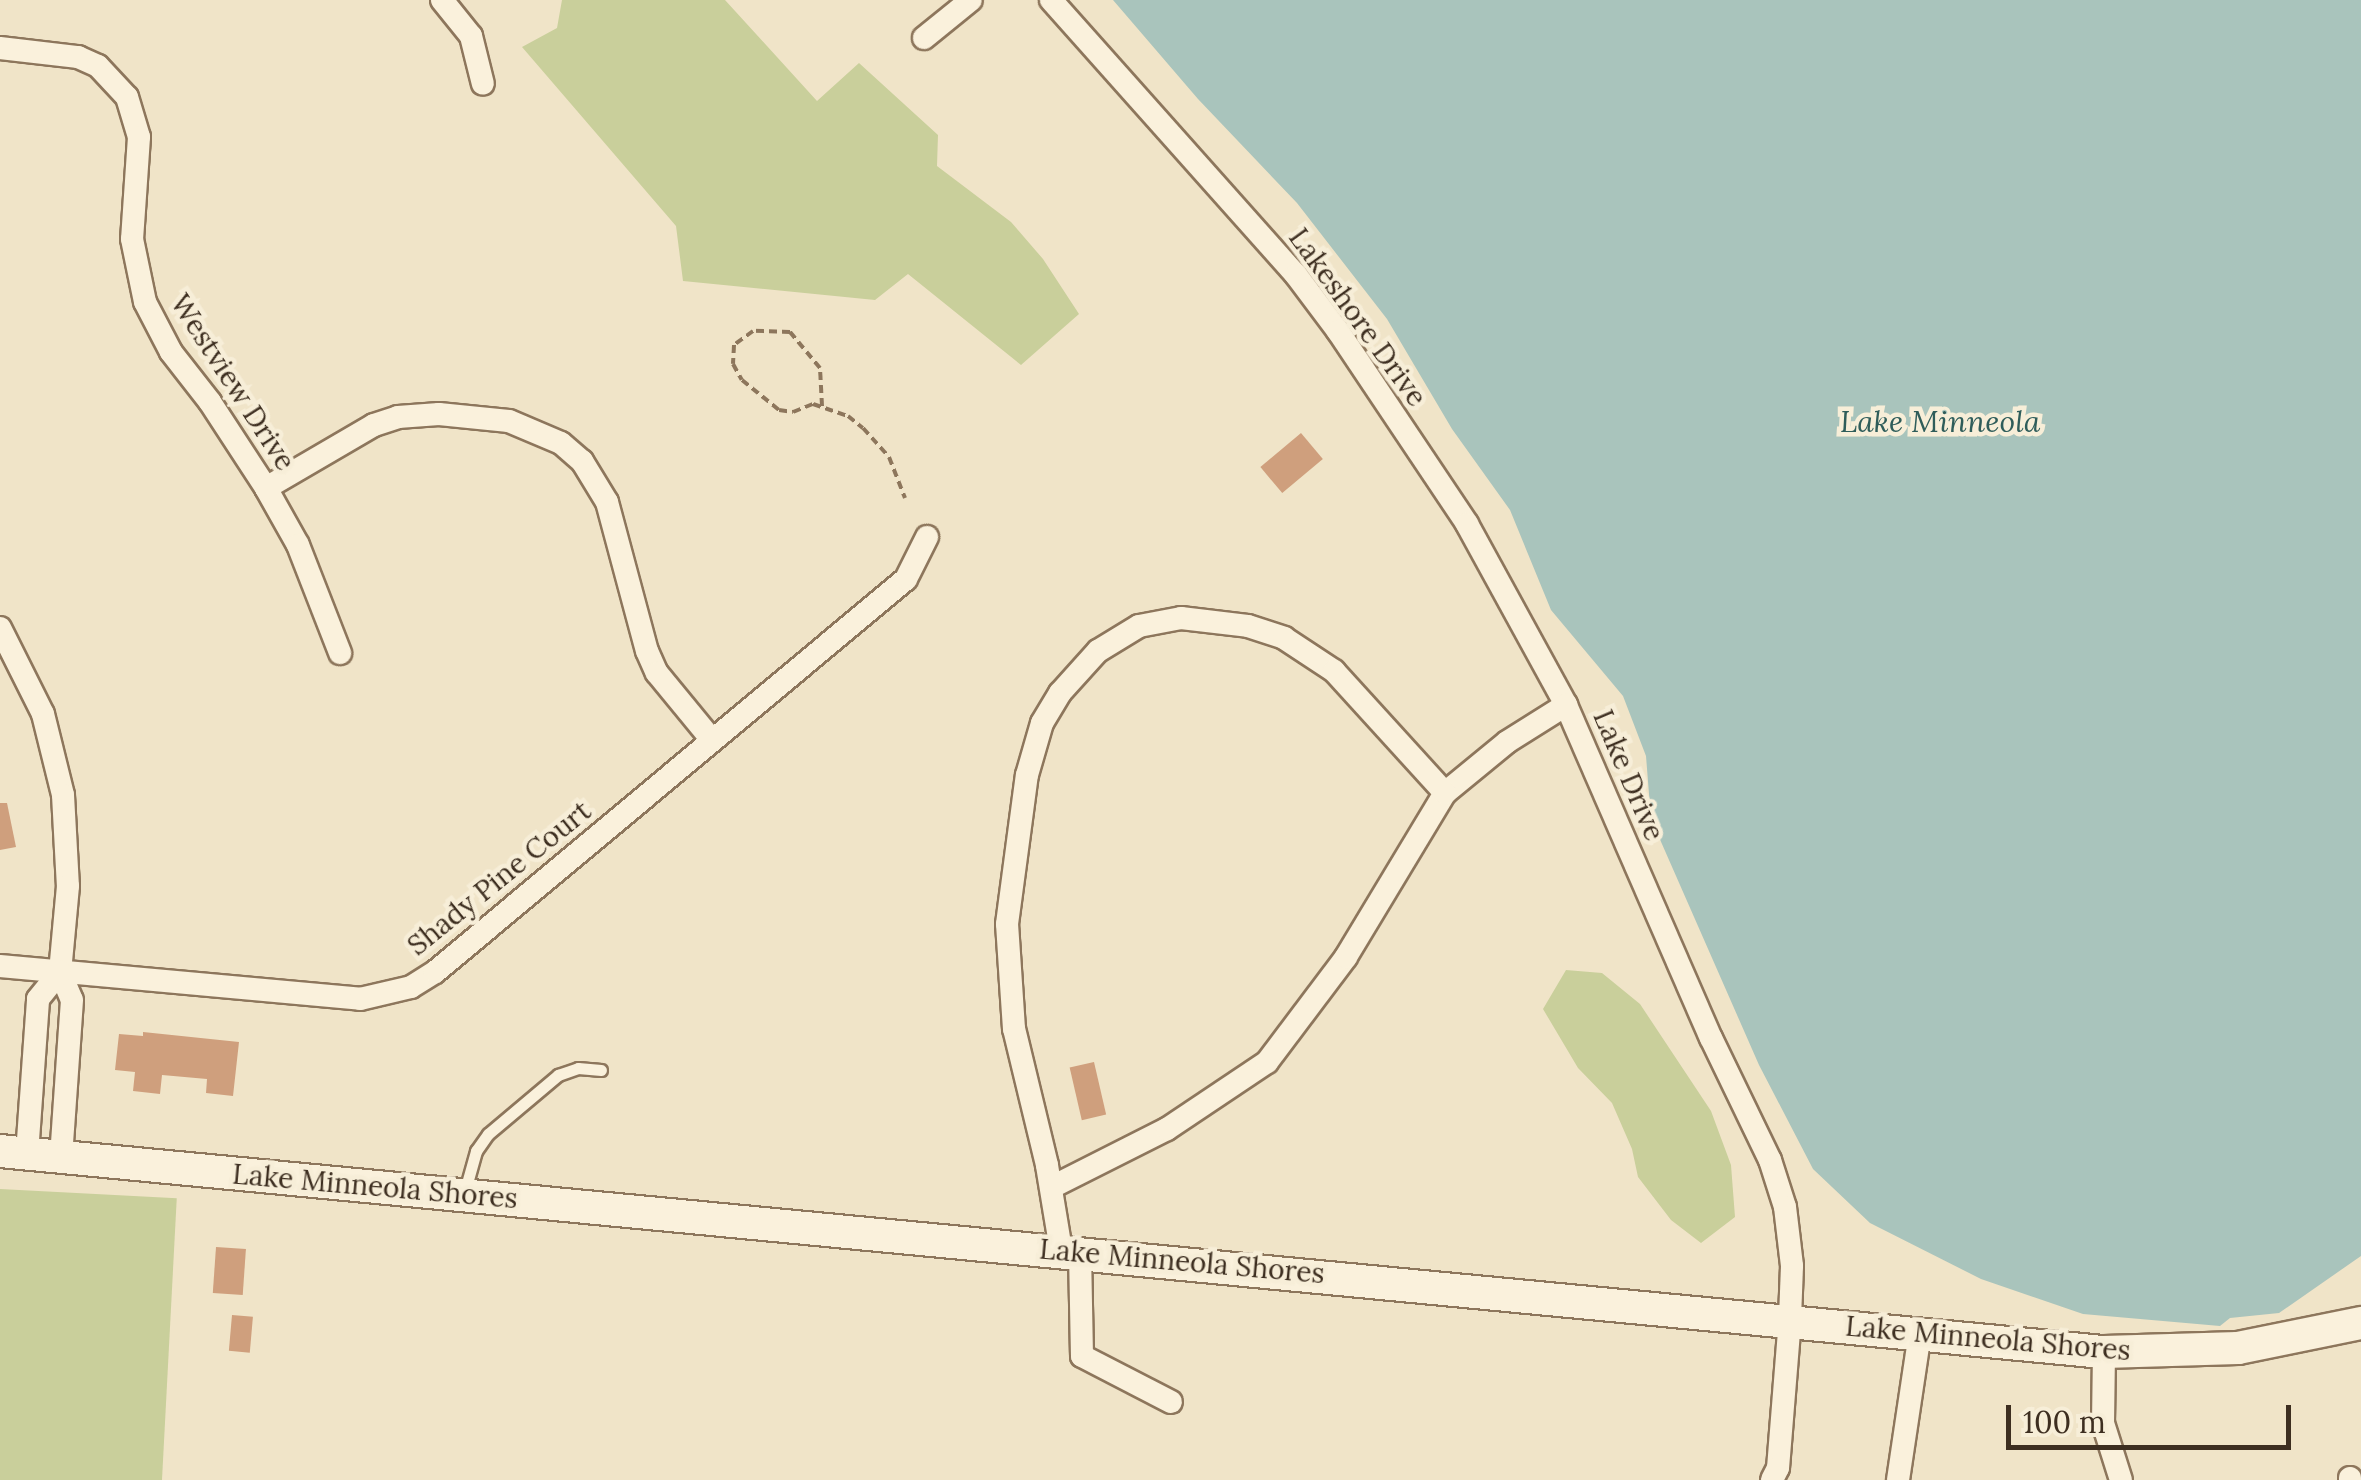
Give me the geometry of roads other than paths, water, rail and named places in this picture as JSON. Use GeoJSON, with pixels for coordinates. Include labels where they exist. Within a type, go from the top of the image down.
{"type":"FeatureCollection","features":[{"type":"Feature","properties":{"kind":"main road","name":"Lake Minneola Shores"},"geometry":{"type":"LineString","coordinates":[[13,1152],[2104,1352],[2238,1348],[2361,1323]]}},
{"type":"Feature","properties":{"kind":"street"},"geometry":{"type":"LineString","coordinates":[[442,0],[470,36],[483,84]]}},
{"type":"Feature","properties":{"kind":"street"},"geometry":{"type":"LineString","coordinates":[[924,38],[971,0]]}},
{"type":"Feature","properties":{"kind":"street","name":"Lakeshore Drive"},"geometry":{"type":"LineString","coordinates":[[1052,0],[1296,275],[1338,331],[1466,524],[1566,705]]}},
{"type":"Feature","properties":{"kind":"street","name":"Westview Drive"},"geometry":{"type":"LineString","coordinates":[[0,48],[78,57],[98,66],[127,97],[139,137],[132,239],[145,302],[171,352],[210,402],[298,545],[340,653]]}},
{"type":"Feature","properties":{"kind":"street"},"geometry":{"type":"LineString","coordinates":[[266,488],[374,425],[409,416],[510,421],[562,443],[596,479],[607,502],[647,650],[657,673],[712,740]]}},
{"type":"Feature","properties":{"kind":"street","name":"Shady Pine Court"},"geometry":{"type":"LineString","coordinates":[[0,966],[360,999],[388,995],[435,972],[906,578],[927,538]]}},
{"type":"Feature","properties":{"kind":"street"},"geometry":{"type":"LineString","coordinates":[[1171,1402],[1082,1356],[1071,1251],[1014,1029],[1008,924],[1016,833],[1042,723],[1060,693],[1098,651],[1139,626],[1181,618],[1248,626],[1284,638],[1334,672],[1445,793]]}},
{"type":"Feature","properties":{"kind":"street"},"geometry":{"type":"LineString","coordinates":[[0,628],[43,714],[63,795],[68,886],[60,972],[72,1000],[62,1157]]}},
{"type":"Feature","properties":{"kind":"street","name":"Lake Drive"},"geometry":{"type":"LineString","coordinates":[[1052,1188],[1167,1129],[1267,1062],[1346,957],[1445,793],[1507,742],[1566,705],[1711,1038],[1770,1160],[1791,1236],[1790,1319],[1777,1476]]}},
{"type":"Feature","properties":{"kind":"street"},"geometry":{"type":"LineString","coordinates":[[13,1152],[34,1054],[38,999],[60,972]]}},
{"type":"Feature","properties":{"kind":"street"},"geometry":{"type":"LineString","coordinates":[[34,1054],[68,1058]]}},
{"type":"Feature","properties":{"kind":"street"},"geometry":{"type":"LineString","coordinates":[[1898,1480],[1920,1332]]}},
{"type":"Feature","properties":{"kind":"street"},"geometry":{"type":"LineString","coordinates":[[2104,1352],[2103,1423],[2118,1479]]}},
{"type":"Feature","properties":{"kind":"lane"},"geometry":{"type":"LineString","coordinates":[[464,1194],[476,1151],[488,1134],[558,1075],[578,1068],[602,1070]]}},
{"type":"Feature","properties":{"kind":"water","name":"Lake Minneola"},"geometry":{"type":"Polygon","coordinates":[[[1113,0],[2361,0],[2361,1256],[2279,1313],[2230,1318],[2220,1326],[2083,1314],[1981,1279],[1870,1223],[1813,1169],[1759,1065],[1651,819],[1646,756],[1623,696],[1551,610],[1510,510],[1452,429],[1387,319],[1297,203],[1198,99],[1113,0]]]}}]}
